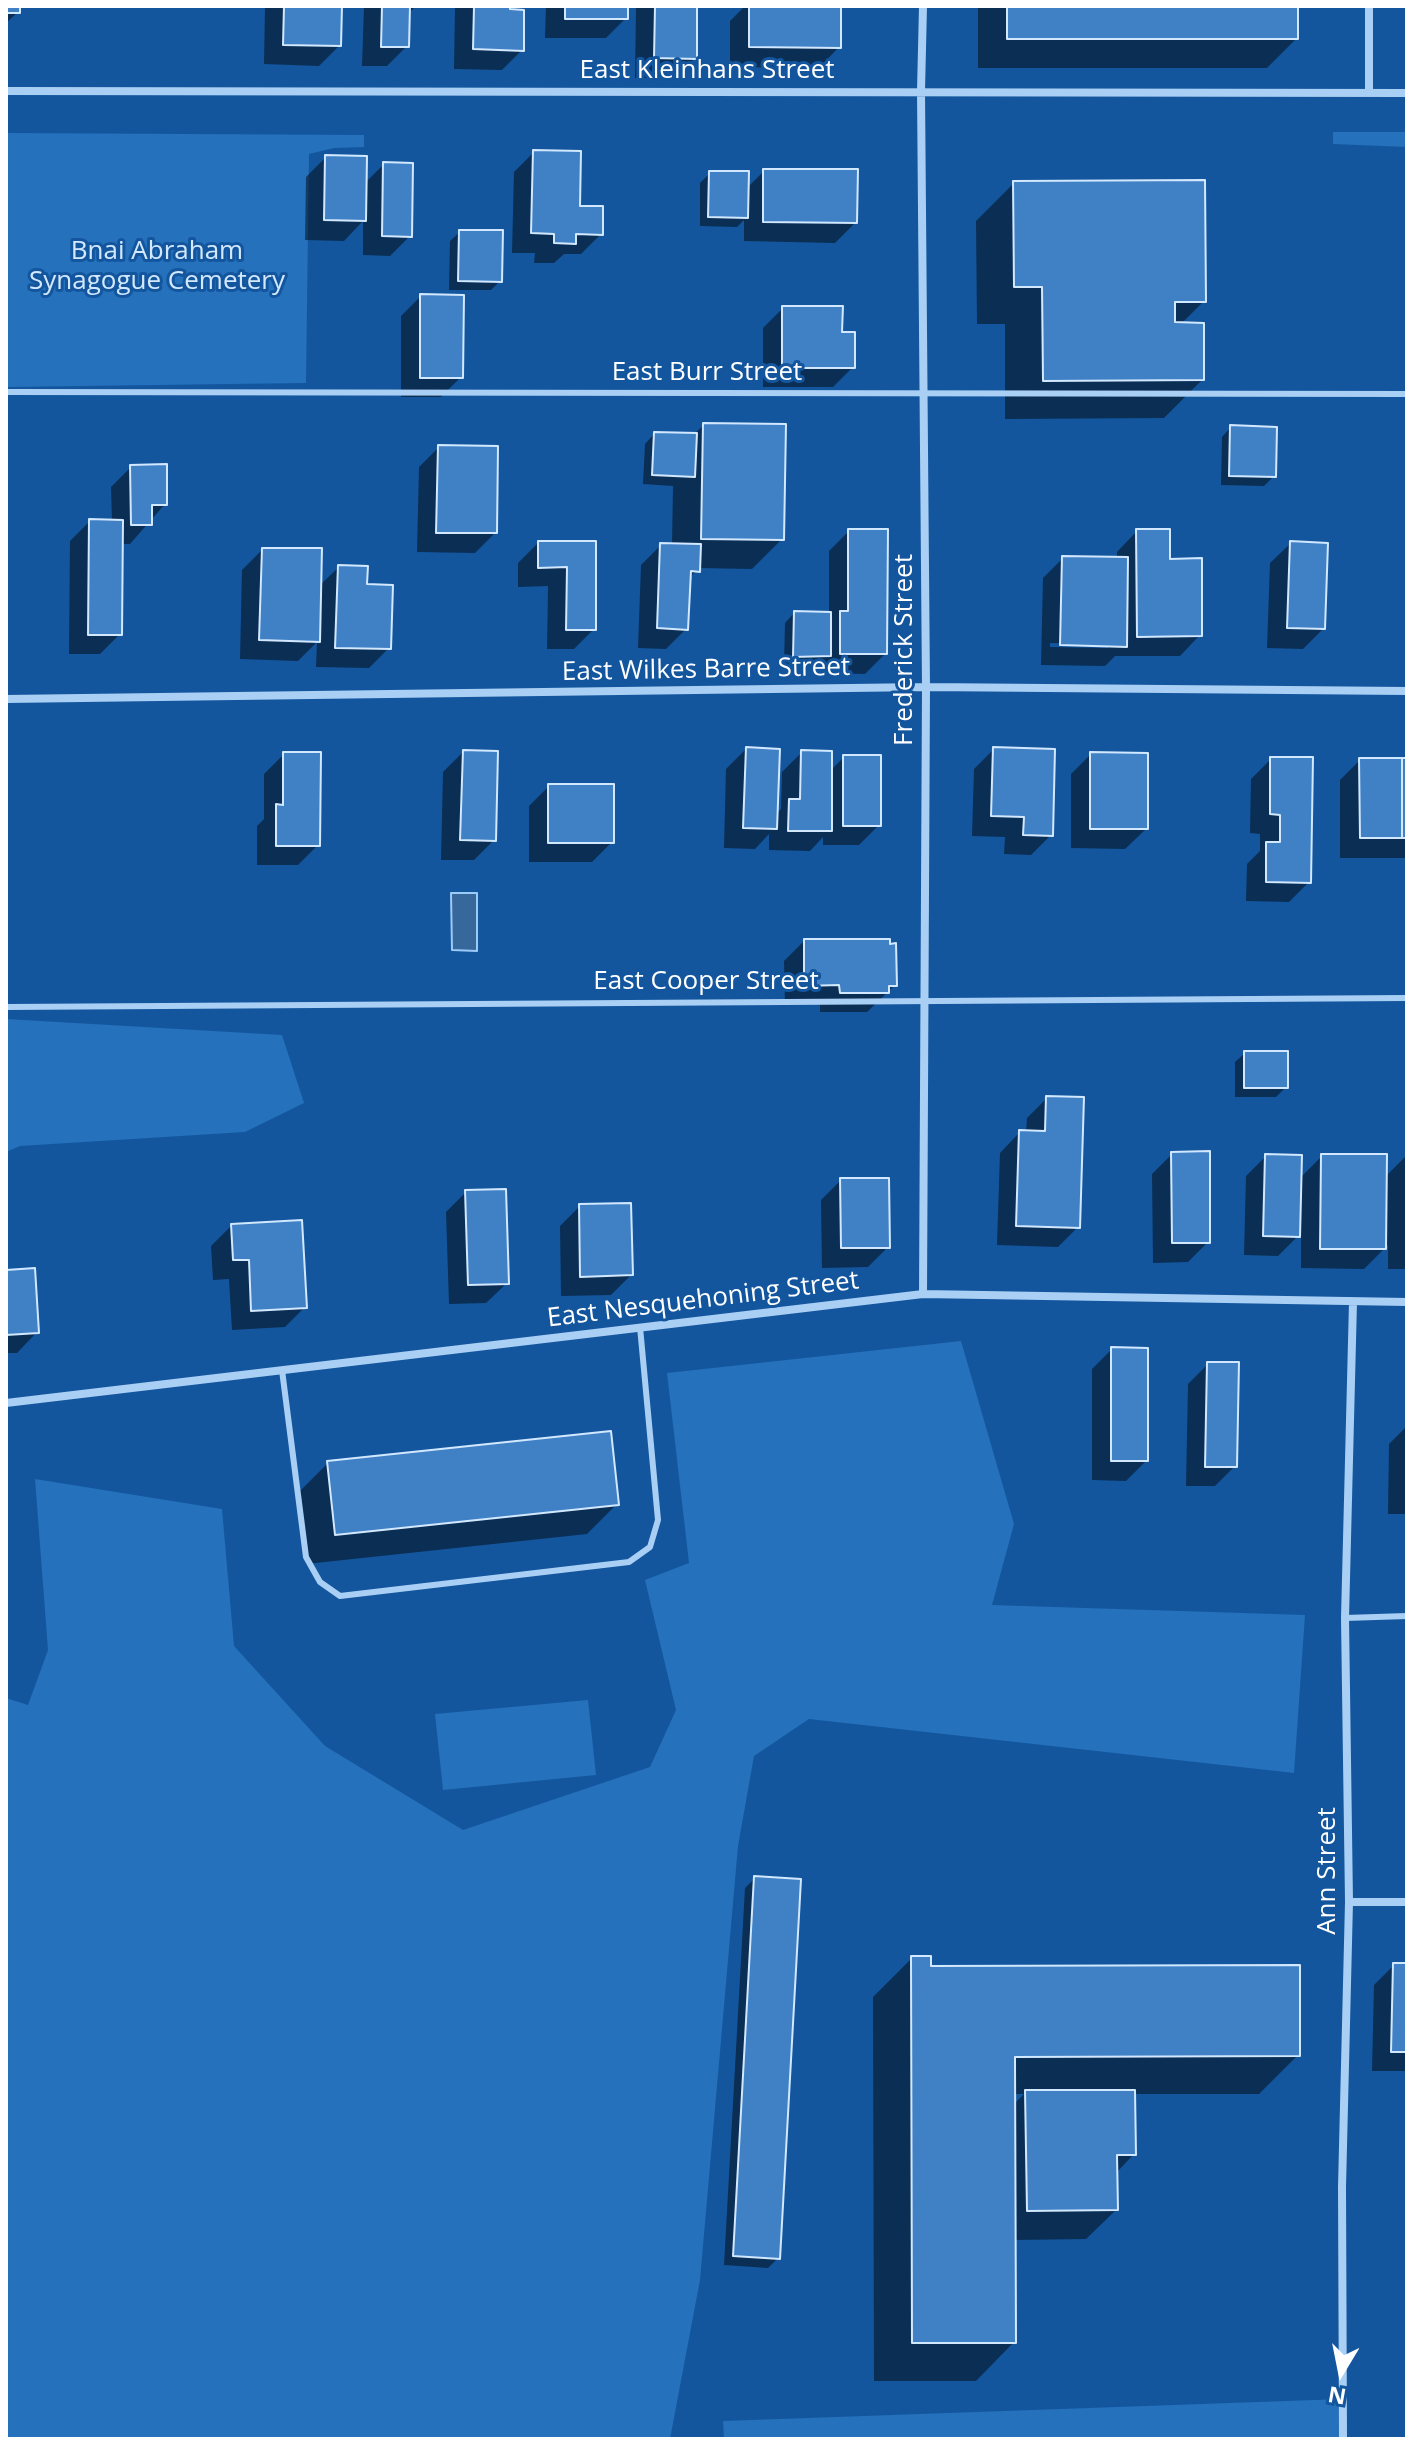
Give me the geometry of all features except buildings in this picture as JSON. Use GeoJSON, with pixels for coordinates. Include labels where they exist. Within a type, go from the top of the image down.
{"type":"FeatureCollection","features":[{"type":"Feature","properties":{"kind":"street","name":"Frederick Street"},"geometry":{"type":"LineString","coordinates":[[923,6],[926,687],[923,1294]]}},
{"type":"Feature","properties":{"kind":"street"},"geometry":{"type":"LineString","coordinates":[[1369,6],[1369,93]]}},
{"type":"Feature","properties":{"kind":"street","name":"East Kleinhans Street"},"geometry":{"type":"LineString","coordinates":[[6,91],[1407,93]]}},
{"type":"Feature","properties":{"kind":"street","name":"East Wilkes Barre Street"},"geometry":{"type":"LineString","coordinates":[[6,699],[926,687],[1407,691]]}},
{"type":"Feature","properties":{"kind":"street","name":"East Nesquehoning Street"},"geometry":{"type":"LineString","coordinates":[[6,1403],[923,1294],[1407,1302]]}},
{"type":"Feature","properties":{"kind":"street","name":"Ann Street"},"geometry":{"type":"LineString","coordinates":[[1343,2439],[1342,2187],[1349,1902],[1345,1618],[1353,1302]]}},
{"type":"Feature","properties":{"kind":"street"},"geometry":{"type":"LineString","coordinates":[[1349,1902],[1407,1902]]}},
{"type":"Feature","properties":{"kind":"lane","name":"East Burr Street"},"geometry":{"type":"LineString","coordinates":[[6,392],[1407,394]]}},
{"type":"Feature","properties":{"kind":"lane","name":"East Cooper Street"},"geometry":{"type":"LineString","coordinates":[[6,1007],[1407,998]]}},
{"type":"Feature","properties":{"kind":"lane"},"geometry":{"type":"LineString","coordinates":[[282,1370],[306,1557],[320,1582],[340,1596],[614,1564],[629,1562],[650,1547],[658,1520],[640,1327]]}},
{"type":"Feature","properties":{"kind":"lane"},"geometry":{"type":"LineString","coordinates":[[1345,1618],[1407,1616]]}},
{"type":"Feature","properties":{"kind":"green space"},"geometry":{"type":"Polygon","coordinates":[[[1333,132],[1407,132],[1407,147],[1333,144],[1333,132]]]}},
{"type":"Feature","properties":{"kind":"green space","name":"Bnai Abraham Synagogue Cemetery"},"geometry":{"type":"Polygon","coordinates":[[[6,133],[364,135],[364,147],[334,148],[309,154],[306,383],[6,387],[6,133]]]}},
{"type":"Feature","properties":{"kind":"green space"},"geometry":{"type":"Polygon","coordinates":[[[6,1019],[282,1035],[304,1103],[245,1132],[20,1146],[6,1152],[6,1019]]]}},
{"type":"Feature","properties":{"kind":"green space"},"geometry":{"type":"Polygon","coordinates":[[[961,1341],[1014,1524],[992,1605],[1305,1615],[1294,1773],[809,1719],[754,1756],[738,1846],[700,2280],[670,2439],[6,2439],[6,1698],[28,1705],[48,1650],[35,1479],[222,1509],[234,1646],[325,1746],[463,1830],[650,1767],[676,1710],[645,1580],[689,1563],[667,1373],[961,1341]]]}},
{"type":"Feature","properties":{"kind":"green space"},"geometry":{"type":"Polygon","coordinates":[[[588,1700],[596,1775],[443,1790],[435,1714],[588,1700]]]}},
{"type":"Feature","properties":{"kind":"green space"},"geometry":{"type":"Polygon","coordinates":[[[1343,2399],[1343,2439],[724,2439],[723,2421],[1343,2399]]]}},
{"type":"Feature","properties":{"kind":"shaded area"},"geometry":{"type":"Polygon","coordinates":[[[451,893],[477,893],[477,951],[452,950],[451,893]]]}}]}
